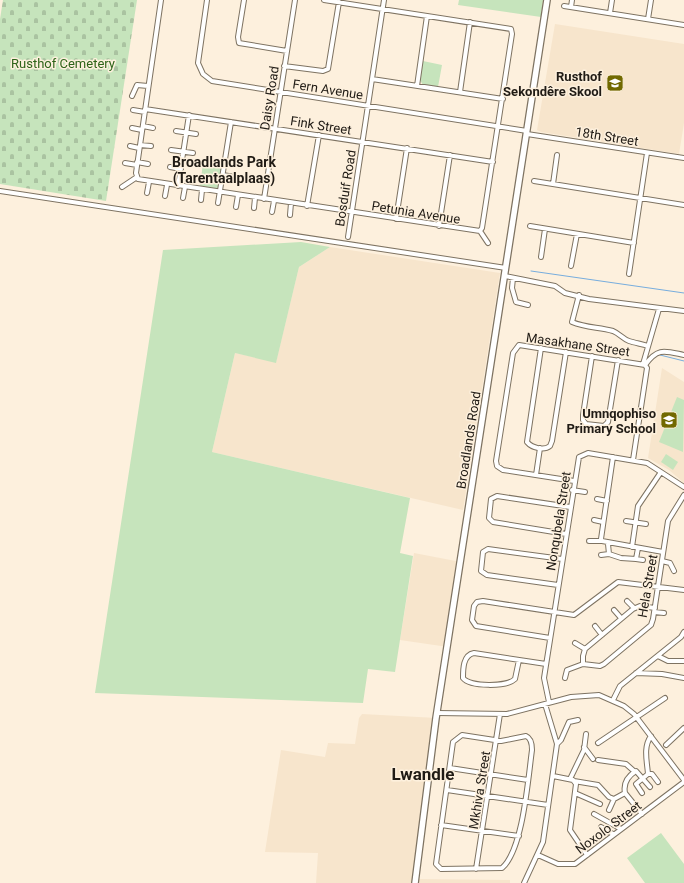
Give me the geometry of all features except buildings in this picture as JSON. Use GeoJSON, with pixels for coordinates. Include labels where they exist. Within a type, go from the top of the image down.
{"type":"FeatureCollection","features":[{"type":"Feature","properties":{"kind":"main road","name":"Broadlands Road"},"geometry":{"type":"LineString","coordinates":[[415,883],[426,784],[547,0]]}},
{"type":"Feature","properties":{"kind":"street"},"geometry":{"type":"LineString","coordinates":[[122,187],[137,178],[137,164],[161,0]]}},
{"type":"Feature","properties":{"kind":"street","name":"Fern Avenue"},"geometry":{"type":"LineString","coordinates":[[207,0],[198,58],[199,67],[204,76],[214,82],[499,125],[527,133]]}},
{"type":"Feature","properties":{"kind":"street"},"geometry":{"type":"LineString","coordinates":[[244,0],[238,37],[239,43],[287,51]]}},
{"type":"Feature","properties":{"kind":"street","name":"Daisy Road"},"geometry":{"type":"LineString","coordinates":[[264,199],[294,0]]}},
{"type":"Feature","properties":{"kind":"street"},"geometry":{"type":"LineString","coordinates":[[324,0],[507,28],[512,31],[499,125],[482,228],[480,231],[488,244]]}},
{"type":"Feature","properties":{"kind":"street","name":"Bosduif Road"},"geometry":{"type":"LineString","coordinates":[[348,237],[384,0]]}},
{"type":"Feature","properties":{"kind":"street"},"geometry":{"type":"LineString","coordinates":[[571,7],[572,0]]}},
{"type":"Feature","properties":{"kind":"street"},"geometry":{"type":"LineString","coordinates":[[610,13],[612,0]]}},
{"type":"Feature","properties":{"kind":"street"},"geometry":{"type":"LineString","coordinates":[[648,19],[651,0]]}},
{"type":"Feature","properties":{"kind":"street"},"geometry":{"type":"LineString","coordinates":[[284,66],[323,72],[328,69],[339,2]]}},
{"type":"Feature","properties":{"kind":"street"},"geometry":{"type":"LineString","coordinates":[[564,6],[684,25]]}},
{"type":"Feature","properties":{"kind":"street"},"geometry":{"type":"LineString","coordinates":[[417,86],[427,16]]}},
{"type":"Feature","properties":{"kind":"street"},"geometry":{"type":"LineString","coordinates":[[460,92],[470,22]]}},
{"type":"Feature","properties":{"kind":"street"},"geometry":{"type":"LineString","coordinates":[[372,79],[502,99]]}},
{"type":"Feature","properties":{"kind":"street"},"geometry":{"type":"LineString","coordinates":[[132,96],[137,85],[148,86]]}},
{"type":"Feature","properties":{"kind":"street","name":"Fink Street"},"geometry":{"type":"LineString","coordinates":[[134,110],[189,115],[493,162]]}},
{"type":"Feature","properties":{"kind":"street"},"geometry":{"type":"LineString","coordinates":[[178,186],[189,115]]}},
{"type":"Feature","properties":{"kind":"street"},"geometry":{"type":"LineString","coordinates":[[218,203],[221,193],[231,122]]}},
{"type":"Feature","properties":{"kind":"street"},"geometry":{"type":"LineString","coordinates":[[132,128],[153,128]]}},
{"type":"Feature","properties":{"kind":"street"},"geometry":{"type":"LineString","coordinates":[[176,131],[196,134]]}},
{"type":"Feature","properties":{"kind":"street","name":"18th Street"},"geometry":{"type":"LineString","coordinates":[[527,133],[684,158]]}},
{"type":"Feature","properties":{"kind":"street"},"geometry":{"type":"LineString","coordinates":[[308,206],[318,135]]}},
{"type":"Feature","properties":{"kind":"street"},"geometry":{"type":"LineString","coordinates":[[130,146],[151,146]]}},
{"type":"Feature","properties":{"kind":"street"},"geometry":{"type":"LineString","coordinates":[[396,219],[407,148]]}},
{"type":"Feature","properties":{"kind":"street"},"geometry":{"type":"LineString","coordinates":[[171,150],[193,153]]}},
{"type":"Feature","properties":{"kind":"street"},"geometry":{"type":"LineString","coordinates":[[629,274],[647,153]]}},
{"type":"Feature","properties":{"kind":"street"},"geometry":{"type":"LineString","coordinates":[[439,226],[450,155]]}},
{"type":"Feature","properties":{"kind":"street"},"geometry":{"type":"LineString","coordinates":[[553,184],[557,155]]}},
{"type":"Feature","properties":{"kind":"street"},"geometry":{"type":"LineString","coordinates":[[125,163],[148,164]]}},
{"type":"Feature","properties":{"kind":"street"},"geometry":{"type":"LineString","coordinates":[[170,167],[181,169]]}},
{"type":"Feature","properties":{"kind":"street"},"geometry":{"type":"LineString","coordinates":[[223,175],[234,177]]}},
{"type":"Feature","properties":{"kind":"street","name":"Petunia Avenue"},"geometry":{"type":"LineString","coordinates":[[137,178],[166,185],[480,231]]}},
{"type":"Feature","properties":{"kind":"street"},"geometry":{"type":"LineString","coordinates":[[534,181],[684,204]]}},
{"type":"Feature","properties":{"kind":"street"},"geometry":{"type":"LineString","coordinates":[[147,192],[149,182]]}},
{"type":"Feature","properties":{"kind":"street"},"geometry":{"type":"LineString","coordinates":[[165,196],[166,185]]}},
{"type":"Feature","properties":{"kind":"street"},"geometry":{"type":"LineString","coordinates":[[183,198],[185,187]]}},
{"type":"Feature","properties":{"kind":"street"},"geometry":{"type":"LineString","coordinates":[[201,200],[202,190]]}},
{"type":"Feature","properties":{"kind":"street"},"geometry":{"type":"LineString","coordinates":[[0,192],[506,268]]}},
{"type":"Feature","properties":{"kind":"street"},"geometry":{"type":"LineString","coordinates":[[236,207],[238,195]]}},
{"type":"Feature","properties":{"kind":"street"},"geometry":{"type":"LineString","coordinates":[[254,208],[255,198]]}},
{"type":"Feature","properties":{"kind":"street"},"geometry":{"type":"LineString","coordinates":[[272,212],[274,201]]}},
{"type":"Feature","properties":{"kind":"street"},"geometry":{"type":"LineString","coordinates":[[290,214],[291,203]]}},
{"type":"Feature","properties":{"kind":"street"},"geometry":{"type":"LineString","coordinates":[[530,226],[634,243]]}},
{"type":"Feature","properties":{"kind":"street"},"geometry":{"type":"LineString","coordinates":[[541,257],[545,229]]}},
{"type":"Feature","properties":{"kind":"street"},"geometry":{"type":"LineString","coordinates":[[571,266],[577,234]]}},
{"type":"Feature","properties":{"kind":"street"},"geometry":{"type":"LineString","coordinates":[[505,276],[555,286],[565,293],[589,298],[638,304],[659,309],[684,311]]}},
{"type":"Feature","properties":{"kind":"street"},"geometry":{"type":"LineString","coordinates":[[513,278],[515,301],[528,305]]}},
{"type":"Feature","properties":{"kind":"street"},"geometry":{"type":"LineString","coordinates":[[579,295],[572,322],[588,328],[598,327],[615,332],[621,334],[628,341],[648,346]]}},
{"type":"Feature","properties":{"kind":"street"},"geometry":{"type":"LineString","coordinates":[[644,364],[659,309]]}},
{"type":"Feature","properties":{"kind":"street","name":"Masakhane Street"},"geometry":{"type":"LineString","coordinates":[[574,481],[498,468],[496,461],[514,349],[519,345],[644,364],[647,368],[632,460]]}},
{"type":"Feature","properties":{"kind":"street"},"geometry":{"type":"LineString","coordinates":[[541,348],[527,438],[527,442],[531,446],[540,448],[548,448],[552,441],[566,352]]}},
{"type":"Feature","properties":{"kind":"street"},"geometry":{"type":"LineString","coordinates":[[644,364],[655,354],[661,351],[684,355]]}},
{"type":"Feature","properties":{"kind":"street"},"geometry":{"type":"LineString","coordinates":[[592,356],[583,418],[586,424],[604,426],[608,422],[618,360]]}},
{"type":"Feature","properties":{"kind":"street"},"geometry":{"type":"LineString","coordinates":[[536,475],[540,448]]}},
{"type":"Feature","properties":{"kind":"street","name":"Nonqubela Street"},"geometry":{"type":"LineString","coordinates":[[557,744],[547,703],[544,683],[577,462],[581,454],[588,453],[647,463],[684,487]]}},
{"type":"Feature","properties":{"kind":"street"},"geometry":{"type":"LineString","coordinates":[[602,540],[613,457]]}},
{"type":"Feature","properties":{"kind":"street"},"geometry":{"type":"LineString","coordinates":[[632,547],[639,504],[661,472]]}},
{"type":"Feature","properties":{"kind":"street"},"geometry":{"type":"LineString","coordinates":[[572,490],[585,492]]}},
{"type":"Feature","properties":{"kind":"street","name":"Hela Street"},"geometry":{"type":"LineString","coordinates":[[583,663],[586,666],[600,666],[604,664],[649,627],[654,610],[668,521],[684,495]]}},
{"type":"Feature","properties":{"kind":"street"},"geometry":{"type":"LineString","coordinates":[[566,534],[493,522],[489,518],[489,510],[491,499],[497,496],[570,507]]}},
{"type":"Feature","properties":{"kind":"street"},"geometry":{"type":"LineString","coordinates":[[597,499],[607,501]]}},
{"type":"Feature","properties":{"kind":"street"},"geometry":{"type":"LineString","coordinates":[[594,520],[604,522]]}},
{"type":"Feature","properties":{"kind":"street"},"geometry":{"type":"LineString","coordinates":[[626,521],[646,524]]}},
{"type":"Feature","properties":{"kind":"street"},"geometry":{"type":"LineString","coordinates":[[589,541],[602,540],[608,544],[663,552]]}},
{"type":"Feature","properties":{"kind":"street"},"geometry":{"type":"LineString","coordinates":[[608,544],[609,554]]}},
{"type":"Feature","properties":{"kind":"street"},"geometry":{"type":"LineString","coordinates":[[636,559],[638,548]]}},
{"type":"Feature","properties":{"kind":"street"},"geometry":{"type":"LineString","coordinates":[[558,586],[487,575],[481,571],[481,563],[483,552],[488,549],[562,559]]}},
{"type":"Feature","properties":{"kind":"street"},"geometry":{"type":"LineString","coordinates":[[601,555],[609,554],[622,558],[642,560]]}},
{"type":"Feature","properties":{"kind":"street"},"geometry":{"type":"LineString","coordinates":[[672,558],[670,563],[674,571]]}},
{"type":"Feature","properties":{"kind":"street"},"geometry":{"type":"LineString","coordinates":[[662,561],[670,563]]}},
{"type":"Feature","properties":{"kind":"street"},"geometry":{"type":"LineString","coordinates":[[550,638],[476,626],[472,620],[474,606],[477,602],[483,601],[571,615],[577,614],[618,582],[684,590]]}},
{"type":"Feature","properties":{"kind":"street"},"geometry":{"type":"LineString","coordinates":[[627,601],[634,608]]}},
{"type":"Feature","properties":{"kind":"street"},"geometry":{"type":"LineString","coordinates":[[565,678],[567,670],[583,663],[585,649],[634,608],[640,606],[664,613]]}},
{"type":"Feature","properties":{"kind":"street"},"geometry":{"type":"LineString","coordinates":[[614,610],[621,618]]}},
{"type":"Feature","properties":{"kind":"street"},"geometry":{"type":"LineString","coordinates":[[595,626],[602,635]]}},
{"type":"Feature","properties":{"kind":"street"},"geometry":{"type":"LineString","coordinates":[[613,700],[620,686],[658,656],[683,639],[684,632]]}},
{"type":"Feature","properties":{"kind":"street"},"geometry":{"type":"LineString","coordinates":[[575,643],[585,649]]}},
{"type":"Feature","properties":{"kind":"street"},"geometry":{"type":"LineString","coordinates":[[519,660],[516,677],[512,682],[499,685],[471,683],[464,678],[466,660],[471,654],[519,660],[546,664]]}},
{"type":"Feature","properties":{"kind":"street"},"geometry":{"type":"LineString","coordinates":[[658,656],[668,661],[684,661]]}},
{"type":"Feature","properties":{"kind":"street"},"geometry":{"type":"LineString","coordinates":[[636,673],[684,678]]}},
{"type":"Feature","properties":{"kind":"street"},"geometry":{"type":"LineString","coordinates":[[437,713],[510,713],[571,698],[599,695],[613,700],[628,709],[637,718],[684,781]]}},
{"type":"Feature","properties":{"kind":"street"},"geometry":{"type":"LineString","coordinates":[[598,743],[665,698]]}},
{"type":"Feature","properties":{"kind":"street","name":"Mkhiva Street"},"geometry":{"type":"LineString","coordinates":[[476,869],[492,774],[500,714]]}},
{"type":"Feature","properties":{"kind":"street"},"geometry":{"type":"LineString","coordinates":[[524,883],[543,842],[557,744],[561,740],[569,722],[578,720]]}},
{"type":"Feature","properties":{"kind":"street"},"geometry":{"type":"LineString","coordinates":[[666,745],[684,728]]}},
{"type":"Feature","properties":{"kind":"street"},"geometry":{"type":"LineString","coordinates":[[586,734],[584,748],[572,780],[575,793],[570,830],[587,855]]}},
{"type":"Feature","properties":{"kind":"street"},"geometry":{"type":"LineString","coordinates":[[465,735],[496,740],[505,741],[523,736],[530,738],[532,747],[519,836],[506,864],[502,868],[441,869],[437,867],[436,862],[453,742],[459,737],[465,735]]}},
{"type":"Feature","properties":{"kind":"street"},"geometry":{"type":"LineString","coordinates":[[648,774],[646,749],[647,742],[651,736]]}},
{"type":"Feature","properties":{"kind":"street"},"geometry":{"type":"LineString","coordinates":[[584,748],[593,759]]}},
{"type":"Feature","properties":{"kind":"street"},"geometry":{"type":"LineString","coordinates":[[598,760],[626,764],[635,772],[638,772],[650,787]]}},
{"type":"Feature","properties":{"kind":"street"},"geometry":{"type":"LineString","coordinates":[[450,768],[528,780]]}},
{"type":"Feature","properties":{"kind":"street"},"geometry":{"type":"LineString","coordinates":[[635,772],[626,781],[625,793],[642,814]]}},
{"type":"Feature","properties":{"kind":"street"},"geometry":{"type":"LineString","coordinates":[[642,793],[636,784],[648,774]]}},
{"type":"Feature","properties":{"kind":"street"},"geometry":{"type":"LineString","coordinates":[[648,774],[652,774],[658,782]]}},
{"type":"Feature","properties":{"kind":"street"},"geometry":{"type":"LineString","coordinates":[[553,776],[598,785],[609,798],[614,799]]}},
{"type":"Feature","properties":{"kind":"street","name":"Noxolo Street"},"geometry":{"type":"LineString","coordinates":[[538,855],[555,863],[568,865],[578,863],[613,834],[642,814],[684,781]]}},
{"type":"Feature","properties":{"kind":"street"},"geometry":{"type":"LineString","coordinates":[[447,790],[548,805]]}},
{"type":"Feature","properties":{"kind":"street"},"geometry":{"type":"LineString","coordinates":[[575,793],[600,804]]}},
{"type":"Feature","properties":{"kind":"street"},"geometry":{"type":"LineString","coordinates":[[609,810],[614,799],[625,793]]}},
{"type":"Feature","properties":{"kind":"street"},"geometry":{"type":"LineString","coordinates":[[594,814],[621,829]]}},
{"type":"Feature","properties":{"kind":"street"},"geometry":{"type":"LineString","coordinates":[[442,825],[519,836]]}},
{"type":"Feature","properties":{"kind":"street"},"geometry":{"type":"LineString","coordinates":[[601,827],[613,834]]}},
{"type":"Feature","properties":{"kind":"shaded area","name":"Rusthof Sekondêre Skool"},"geometry":{"type":"Polygon","coordinates":[[[555,24],[684,44],[684,123],[679,154],[541,132],[537,130],[555,24]]]}},
{"type":"Feature","properties":{"kind":"shaded area"},"geometry":{"type":"Polygon","coordinates":[[[330,247],[500,273],[463,510],[212,452],[235,353],[276,362],[299,267],[330,247]]]}},
{"type":"Feature","properties":{"kind":"shaded area","name":"Umnqophiso Primary School"},"geometry":{"type":"Polygon","coordinates":[[[662,368],[684,382],[684,483],[669,470],[648,458],[662,368]]]}},
{"type":"Feature","properties":{"kind":"shaded area"},"geometry":{"type":"Polygon","coordinates":[[[414,553],[461,562],[448,647],[400,640],[414,553]]]}},
{"type":"Feature","properties":{"kind":"shaded area"},"geometry":{"type":"Polygon","coordinates":[[[362,714],[437,718],[416,879],[510,880],[510,883],[316,883],[318,853],[265,852],[281,750],[325,757],[328,743],[355,744],[359,718],[362,714]]]}},
{"type":"Feature","properties":{"kind":"green space","name":"Rusthof Cemetery"},"geometry":{"type":"Polygon","coordinates":[[[3,0],[137,0],[106,201],[0,184],[0,19],[3,0]]]}},
{"type":"Feature","properties":{"kind":"green space"},"geometry":{"type":"Polygon","coordinates":[[[459,0],[543,0],[541,17],[458,5],[459,0]]]}},
{"type":"Feature","properties":{"kind":"green space"},"geometry":{"type":"Polygon","coordinates":[[[423,61],[442,65],[438,87],[423,85],[420,80],[423,61]]]}},
{"type":"Feature","properties":{"kind":"green space"},"geometry":{"type":"Polygon","coordinates":[[[203,163],[222,166],[219,188],[200,187],[203,163]]]}},
{"type":"Feature","properties":{"kind":"green space"},"geometry":{"type":"Polygon","coordinates":[[[301,242],[330,247],[299,267],[276,363],[235,353],[212,452],[410,498],[400,553],[413,556],[395,672],[368,669],[363,703],[95,693],[163,250],[301,242]]]}},
{"type":"Feature","properties":{"kind":"green space"},"geometry":{"type":"Polygon","coordinates":[[[677,397],[684,400],[683,452],[659,442],[677,397]]]}},
{"type":"Feature","properties":{"kind":"green space"},"geometry":{"type":"Polygon","coordinates":[[[666,454],[678,462],[673,470],[661,462],[666,454]]]}},
{"type":"Feature","properties":{"kind":"green space"},"geometry":{"type":"Polygon","coordinates":[[[661,833],[684,864],[684,883],[645,883],[627,858],[661,833]]]}},
{"type":"Feature","properties":{"kind":"waterway"},"geometry":{"type":"LineString","coordinates":[[531,271],[684,293]]}},
{"type":"Feature","properties":{"kind":"waterway"},"geometry":{"type":"LineString","coordinates":[[660,355],[684,361]]}},
{"type":"Feature","properties":{"kind":"place","name":"Rusthof Sekondêre Skool"},"geometry":{"type":"Point","coordinates":[615,83]}},
{"type":"Feature","properties":{"kind":"place","name":"Umnqophiso Primary School"},"geometry":{"type":"Point","coordinates":[669,420]}},
{"type":"Feature","properties":{"kind":"district","name":"Broadlands Park (Tarentaalplaas)"},"geometry":{"type":"Point","coordinates":[224,170]}},
{"type":"Feature","properties":{"kind":"district","name":"Lwandle"},"geometry":{"type":"Point","coordinates":[423,774]}}]}
